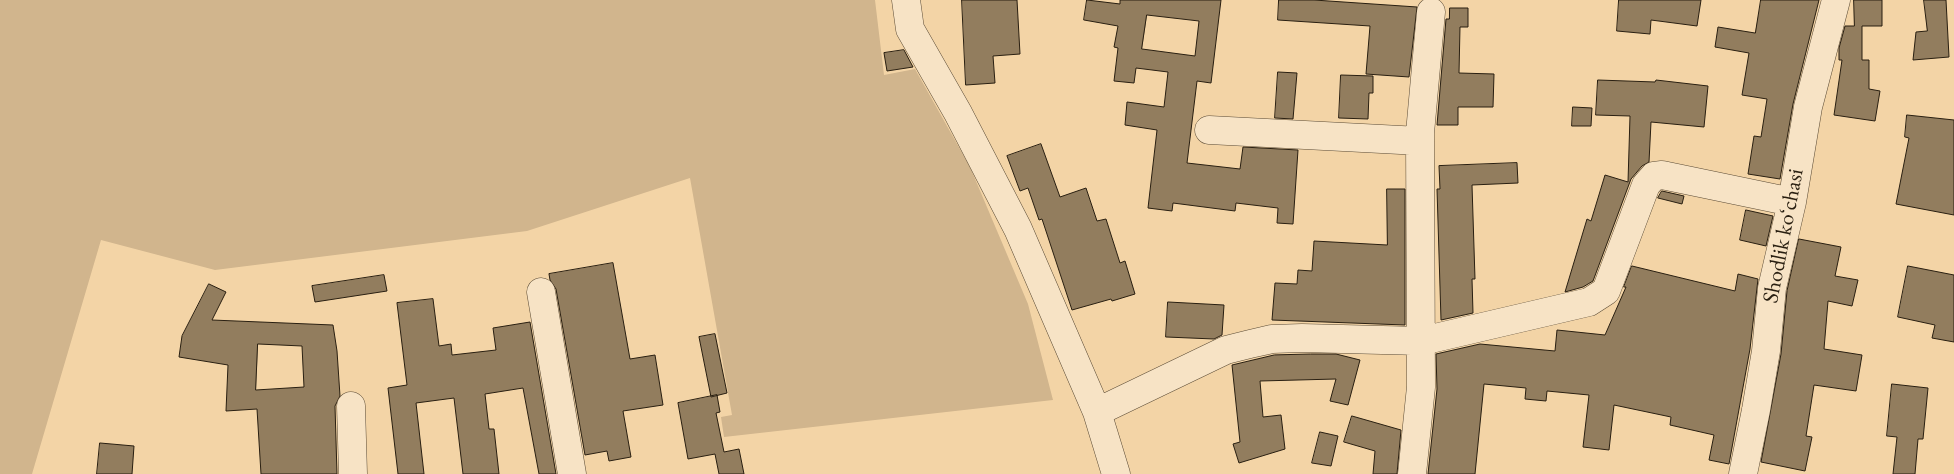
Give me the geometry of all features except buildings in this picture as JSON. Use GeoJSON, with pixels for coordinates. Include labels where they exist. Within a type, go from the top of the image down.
{"type":"FeatureCollection","features":[{"type":"Feature","properties":{"kind":"street"},"geometry":{"type":"LineString","coordinates":[[906,0],[910,29],[958,113],[1018,229],[1097,412],[1116,474]]}},
{"type":"Feature","properties":{"kind":"street","name":"Shodlik koʻchasi"},"geometry":{"type":"LineString","coordinates":[[1743,474],[1761,380],[1772,288],[1792,202],[1808,107],[1836,0]]}},
{"type":"Feature","properties":{"kind":"street"},"geometry":{"type":"LineString","coordinates":[[1412,474],[1421,387],[1420,141],[1431,12]]}},
{"type":"Feature","properties":{"kind":"street"},"geometry":{"type":"LineString","coordinates":[[1209,130],[1420,141]]}},
{"type":"Feature","properties":{"kind":"street"},"geometry":{"type":"LineString","coordinates":[[1097,412],[1226,350],[1272,339],[1422,341],[1589,302],[1606,291],[1646,185],[1654,176],[1662,175],[1713,184],[1792,202]]}},
{"type":"Feature","properties":{"kind":"street"},"geometry":{"type":"LineString","coordinates":[[541,292],[572,474]]}},
{"type":"Feature","properties":{"kind":"street"},"geometry":{"type":"LineString","coordinates":[[351,406],[353,474]]}},
{"type":"Feature","properties":{"kind":"shaded area"},"geometry":{"type":"Polygon","coordinates":[[[0,0],[875,0],[884,75],[915,69],[970,167],[1028,304],[1053,400],[724,437],[721,417],[732,415],[690,178],[527,231],[215,270],[101,240],[32,474],[0,474],[0,0]]]}}]}
